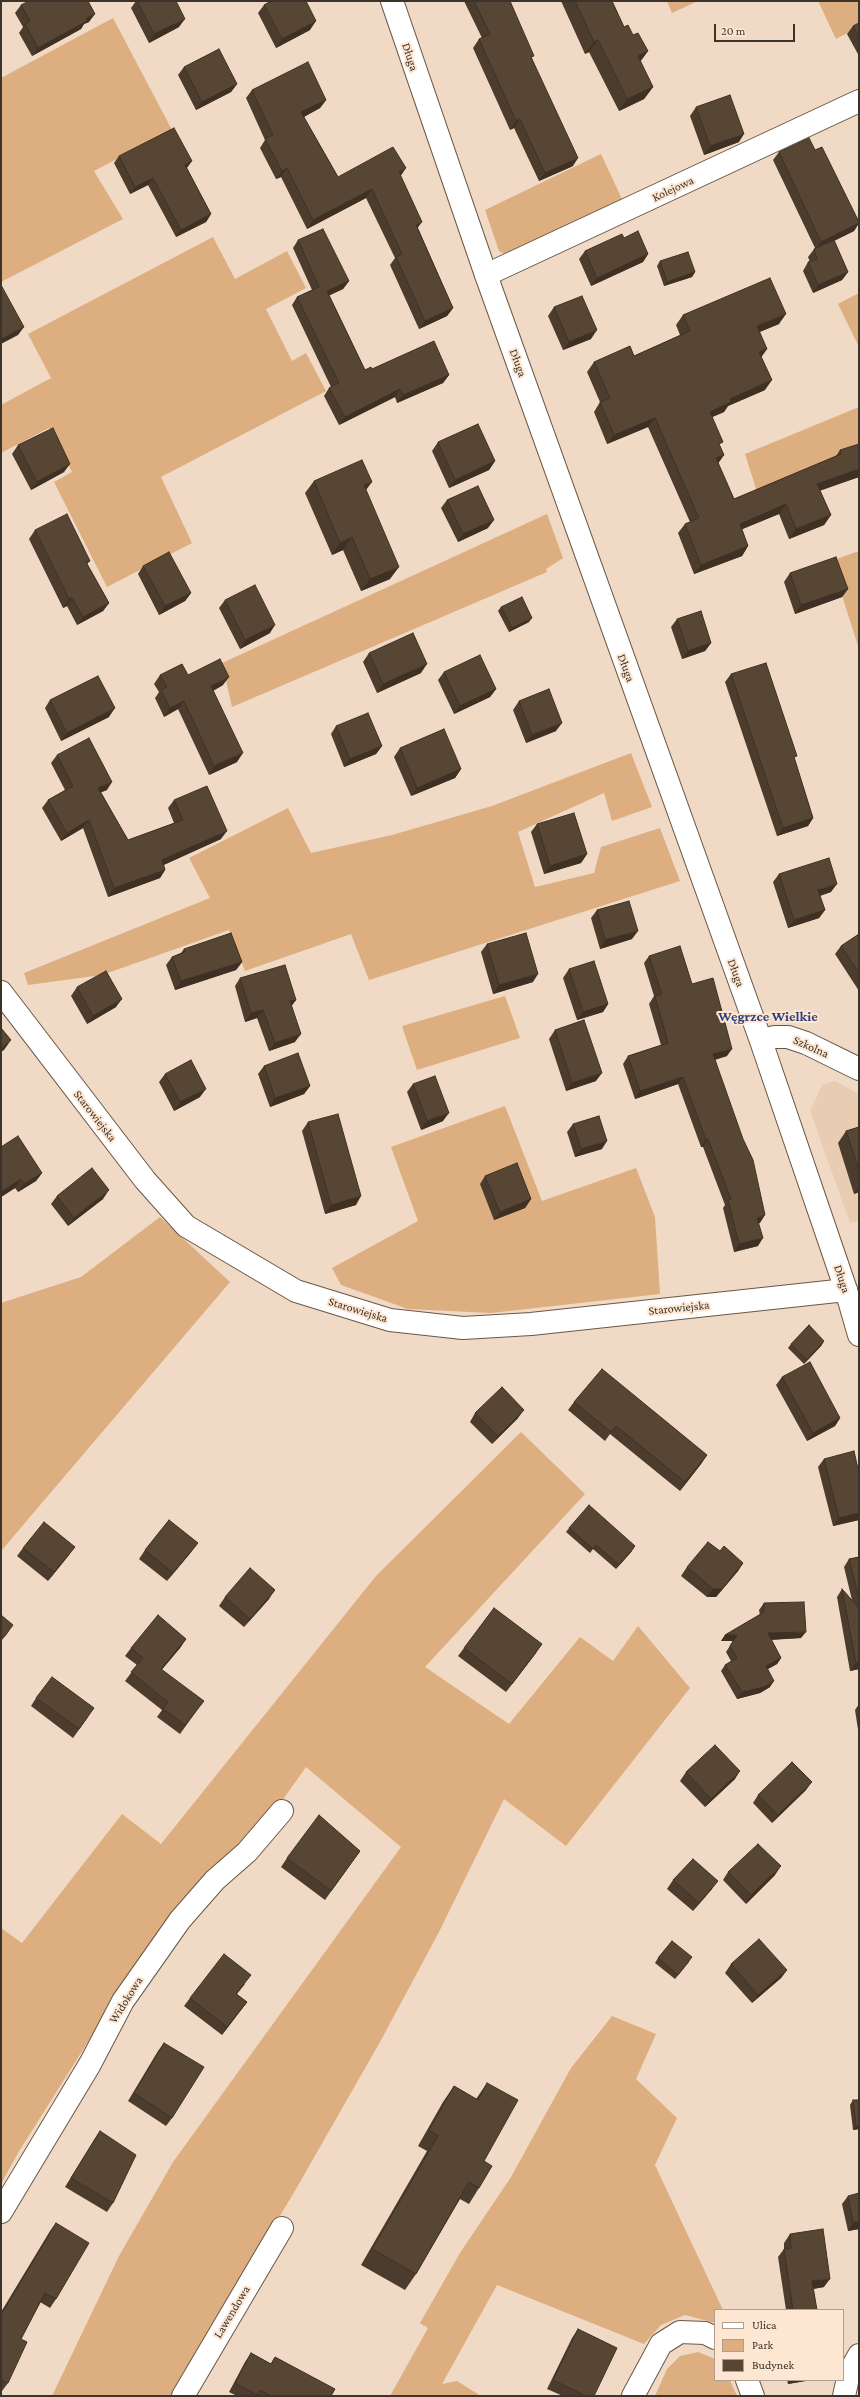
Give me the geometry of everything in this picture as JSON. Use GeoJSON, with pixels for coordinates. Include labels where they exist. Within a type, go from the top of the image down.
{"type":"FeatureCollection","features":[{"type":"Feature","properties":{"kind":"street","name":"Długa"},"geometry":{"type":"LineString","coordinates":[[392,1],[486,276],[761,1041],[846,1290],[859,1335]]}},
{"type":"Feature","properties":{"kind":"street","name":"Kolejowa"},"geometry":{"type":"LineString","coordinates":[[486,276],[859,101]]}},
{"type":"Feature","properties":{"kind":"street","name":"Starowiejska"},"geometry":{"type":"LineString","coordinates":[[1,992],[145,1180],[186,1226],[296,1291],[390,1320],[463,1328],[532,1324],[846,1290]]}},
{"type":"Feature","properties":{"kind":"street","name":"Szkolna"},"geometry":{"type":"LineString","coordinates":[[761,1041],[774,1037],[788,1037],[806,1043],[859,1070]]}},
{"type":"Feature","properties":{"kind":"street","name":"Widokowa"},"geometry":{"type":"LineString","coordinates":[[1,2212],[90,2064],[132,1989],[180,1920],[215,1880],[247,1852],[282,1810]]}},
{"type":"Feature","properties":{"kind":"street","name":"Lawendowa"},"geometry":{"type":"LineString","coordinates":[[183,2396],[282,2228]]}},
{"type":"Feature","properties":{"kind":"street"},"geometry":{"type":"LineString","coordinates":[[633,2396],[661,2344],[680,2332],[705,2333],[714,2338]]}},
{"type":"Feature","properties":{"kind":"street"},"geometry":{"type":"LineString","coordinates":[[844,2396],[849,2373],[859,2355]]}},
{"type":"Feature","properties":{"kind":"street"},"geometry":{"type":"LineString","coordinates":[[747,2381],[753,2396]]}},
{"type":"Feature","properties":{"kind":"shaded area"},"geometry":{"type":"Polygon","coordinates":[[[835,1081],[859,1094],[859,1221],[850,1223],[810,1111],[822,1085],[835,1081]]]}},
{"type":"Feature","properties":{"kind":"green space"},"geometry":{"type":"Polygon","coordinates":[[[667,1],[698,1],[672,13],[667,1]]]}},
{"type":"Feature","properties":{"kind":"green space"},"geometry":{"type":"Polygon","coordinates":[[[818,1],[859,1],[859,27],[836,39],[818,1]]]}},
{"type":"Feature","properties":{"kind":"green space"},"geometry":{"type":"Polygon","coordinates":[[[113,18],[172,130],[94,171],[123,219],[1,282],[1,78],[113,18]]]}},
{"type":"Feature","properties":{"kind":"green space"},"geometry":{"type":"Polygon","coordinates":[[[601,154],[622,199],[506,255],[499,251],[485,210],[601,154]]]}},
{"type":"Feature","properties":{"kind":"green space"},"geometry":{"type":"Polygon","coordinates":[[[213,237],[235,279],[287,251],[306,288],[266,309],[292,361],[306,353],[326,391],[161,477],[192,543],[107,587],[54,482],[72,472],[49,428],[1,453],[1,405],[51,378],[28,334],[213,237]]]}},
{"type":"Feature","properties":{"kind":"green space"},"geometry":{"type":"Polygon","coordinates":[[[859,293],[859,347],[838,304],[859,293]]]}},
{"type":"Feature","properties":{"kind":"green space"},"geometry":{"type":"Polygon","coordinates":[[[859,407],[859,453],[758,495],[745,454],[859,407]]]}},
{"type":"Feature","properties":{"kind":"green space"},"geometry":{"type":"Polygon","coordinates":[[[547,514],[563,558],[546,569],[547,572],[232,707],[222,663],[547,514]]]}},
{"type":"Feature","properties":{"kind":"green space"},"geometry":{"type":"Polygon","coordinates":[[[859,551],[859,649],[831,561],[859,551]]]}},
{"type":"Feature","properties":{"kind":"green space"},"geometry":{"type":"Polygon","coordinates":[[[631,753],[652,807],[612,821],[604,793],[518,832],[535,887],[594,873],[601,847],[660,828],[680,881],[369,980],[351,934],[245,971],[229,930],[102,975],[28,985],[24,973],[210,898],[189,858],[288,808],[311,853],[392,835],[492,806],[631,753]]]}},
{"type":"Feature","properties":{"kind":"green space"},"geometry":{"type":"Polygon","coordinates":[[[505,996],[520,1038],[417,1070],[402,1026],[505,996]]]}},
{"type":"Feature","properties":{"kind":"green space"},"geometry":{"type":"Polygon","coordinates":[[[505,1106],[542,1201],[636,1168],[655,1217],[660,1294],[491,1313],[408,1309],[341,1285],[332,1268],[418,1221],[391,1147],[505,1106]]]}},
{"type":"Feature","properties":{"kind":"green space"},"geometry":{"type":"Polygon","coordinates":[[[160,1217],[230,1282],[1,1551],[1,1303],[81,1277],[160,1217]]]}},
{"type":"Feature","properties":{"kind":"green space"},"geometry":{"type":"Polygon","coordinates":[[[521,1432],[585,1494],[425,1667],[509,1724],[580,1637],[613,1661],[638,1626],[690,1688],[566,1846],[504,1799],[439,1932],[380,2042],[296,2189],[172,2396],[52,2396],[119,2256],[173,2162],[401,1847],[306,1767],[284,1798],[217,1868],[142,1956],[18,2153],[1,2184],[1,1928],[22,1943],[122,1814],[161,1844],[376,1576],[521,1432]]]}},
{"type":"Feature","properties":{"kind":"green space"},"geometry":{"type":"Polygon","coordinates":[[[612,2016],[656,2034],[636,2079],[677,2118],[655,2165],[723,2309],[714,2309],[714,2323],[685,2315],[661,2325],[644,2344],[497,2285],[442,2384],[457,2381],[481,2396],[390,2396],[428,2328],[420,2323],[460,2253],[511,2177],[571,2068],[612,2016]]]}},
{"type":"Feature","properties":{"kind":"green space"},"geometry":{"type":"Polygon","coordinates":[[[698,2352],[714,2359],[714,2381],[730,2381],[737,2396],[655,2396],[667,2369],[680,2356],[698,2352]]]}},
{"type":"Feature","properties":{"kind":"building"},"geometry":{"type":"Polygon","coordinates":[[[29,1],[88,1],[95,14],[86,18],[87,21],[38,48],[25,24],[30,21],[21,5],[29,1]]]}},
{"type":"Feature","properties":{"kind":"building"},"geometry":{"type":"Polygon","coordinates":[[[137,1],[176,1],[185,19],[154,34],[137,1]]]}},
{"type":"Feature","properties":{"kind":"building"},"geometry":{"type":"Polygon","coordinates":[[[271,1],[306,1],[316,21],[282,39],[264,5],[271,1]]]}},
{"type":"Feature","properties":{"kind":"building"},"geometry":{"type":"Polygon","coordinates":[[[474,1],[510,1],[534,56],[531,57],[578,158],[545,173],[520,119],[516,121],[479,39],[490,34],[474,1]]]}},
{"type":"Feature","properties":{"kind":"building"},"geometry":{"type":"Polygon","coordinates":[[[575,1],[612,1],[624,27],[628,25],[633,35],[638,33],[648,51],[638,56],[653,87],[627,99],[598,40],[594,42],[575,1]]]}},
{"type":"Feature","properties":{"kind":"building"},"geometry":{"type":"Polygon","coordinates":[[[859,23],[859,37],[853,26],[859,23]]]}},
{"type":"Feature","properties":{"kind":"building"},"geometry":{"type":"Polygon","coordinates":[[[219,49],[237,84],[202,102],[184,67],[219,49]]]}},
{"type":"Feature","properties":{"kind":"building"},"geometry":{"type":"Polygon","coordinates":[[[308,62],[326,100],[301,112],[338,177],[393,147],[406,168],[399,172],[422,222],[416,225],[453,308],[425,321],[396,257],[402,254],[372,189],[313,220],[287,168],[282,171],[265,139],[273,135],[252,90],[308,62]]]}},
{"type":"Feature","properties":{"kind":"building"},"geometry":{"type":"Polygon","coordinates":[[[730,95],[744,134],[710,146],[696,107],[730,95]]]}},
{"type":"Feature","properties":{"kind":"building"},"geometry":{"type":"Polygon","coordinates":[[[174,128],[192,161],[185,165],[211,214],[181,230],[153,178],[135,187],[119,156],[174,128]]]}},
{"type":"Feature","properties":{"kind":"building"},"geometry":{"type":"Polygon","coordinates":[[[809,138],[815,150],[822,147],[859,222],[821,242],[779,152],[809,138]]]}},
{"type":"Feature","properties":{"kind":"building"},"geometry":{"type":"Polygon","coordinates":[[[323,229],[349,281],[327,291],[365,370],[371,367],[372,369],[434,341],[449,375],[403,395],[400,389],[345,417],[329,388],[339,383],[297,297],[319,287],[298,240],[323,229]]]}},
{"type":"Feature","properties":{"kind":"building"},"geometry":{"type":"Polygon","coordinates":[[[638,231],[648,254],[597,278],[585,251],[622,234],[624,238],[638,231]]]}},
{"type":"Feature","properties":{"kind":"building"},"geometry":{"type":"Polygon","coordinates":[[[834,240],[848,272],[818,285],[808,262],[817,259],[814,249],[834,240]]]}},
{"type":"Feature","properties":{"kind":"building"},"geometry":{"type":"Polygon","coordinates":[[[688,252],[695,272],[667,282],[660,261],[688,252]]]}},
{"type":"Feature","properties":{"kind":"building"},"geometry":{"type":"Polygon","coordinates":[[[770,278],[786,314],[757,326],[767,349],[759,352],[772,380],[730,399],[731,402],[710,412],[723,442],[719,444],[724,455],[716,458],[734,499],[841,454],[840,450],[859,444],[859,469],[817,484],[831,515],[796,529],[786,504],[740,524],[748,546],[701,565],[685,524],[699,518],[655,418],[614,435],[600,402],[610,398],[594,362],[630,346],[634,356],[690,331],[683,315],[770,278]]]}},
{"type":"Feature","properties":{"kind":"building"},"geometry":{"type":"Polygon","coordinates":[[[1,285],[24,327],[1,339],[1,285]]]}},
{"type":"Feature","properties":{"kind":"building"},"geometry":{"type":"Polygon","coordinates":[[[582,296],[597,330],[569,342],[554,307],[582,296]]]}},
{"type":"Feature","properties":{"kind":"building"},"geometry":{"type":"Polygon","coordinates":[[[478,424],[495,461],[455,480],[438,442],[478,424]]]}},
{"type":"Feature","properties":{"kind":"building"},"geometry":{"type":"Polygon","coordinates":[[[53,428],[70,464],[37,482],[18,445],[53,428]]]}},
{"type":"Feature","properties":{"kind":"building"},"geometry":{"type":"Polygon","coordinates":[[[362,460],[372,482],[364,485],[399,567],[370,579],[352,537],[340,543],[314,481],[362,460]]]}},
{"type":"Feature","properties":{"kind":"building"},"geometry":{"type":"Polygon","coordinates":[[[478,486],[494,520],[463,534],[447,500],[478,486]]]}},
{"type":"Feature","properties":{"kind":"building"},"geometry":{"type":"Polygon","coordinates":[[[67,514],[90,561],[86,562],[109,603],[83,617],[72,598],[69,599],[35,530],[67,514]]]}},
{"type":"Feature","properties":{"kind":"building"},"geometry":{"type":"Polygon","coordinates":[[[169,552],[191,593],[165,606],[143,566],[169,552]]]}},
{"type":"Feature","properties":{"kind":"building"},"geometry":{"type":"Polygon","coordinates":[[[836,557],[848,589],[801,605],[790,573],[836,557]]]}},
{"type":"Feature","properties":{"kind":"building"},"geometry":{"type":"Polygon","coordinates":[[[255,585],[275,625],[245,640],[225,600],[255,585]]]}},
{"type":"Feature","properties":{"kind":"building"},"geometry":{"type":"Polygon","coordinates":[[[522,597],[532,618],[512,628],[501,607],[522,597]]]}},
{"type":"Feature","properties":{"kind":"building"},"geometry":{"type":"Polygon","coordinates":[[[701,611],[711,643],[688,651],[677,619],[701,611]]]}},
{"type":"Feature","properties":{"kind":"building"},"geometry":{"type":"Polygon","coordinates":[[[413,633],[427,664],[383,684],[369,653],[413,633]]]}},
{"type":"Feature","properties":{"kind":"building"},"geometry":{"type":"Polygon","coordinates":[[[480,655],[496,689],[460,706],[444,672],[480,655]]]}},
{"type":"Feature","properties":{"kind":"building"},"geometry":{"type":"Polygon","coordinates":[[[220,659],[229,677],[211,686],[243,753],[214,766],[184,701],[170,708],[161,690],[167,687],[160,675],[182,664],[188,675],[220,659]]]}},
{"type":"Feature","properties":{"kind":"building"},"geometry":{"type":"Polygon","coordinates":[[[766,663],[797,756],[794,757],[813,818],[783,828],[731,674],[766,663]]]}},
{"type":"Feature","properties":{"kind":"building"},"geometry":{"type":"Polygon","coordinates":[[[98,676],[115,708],[67,733],[50,700],[98,676]]]}},
{"type":"Feature","properties":{"kind":"building"},"geometry":{"type":"Polygon","coordinates":[[[549,689],[562,723],[532,735],[519,701],[549,689]]]}},
{"type":"Feature","properties":{"kind":"building"},"geometry":{"type":"Polygon","coordinates":[[[368,713],[382,746],[350,759],[336,726],[368,713]]]}},
{"type":"Feature","properties":{"kind":"building"},"geometry":{"type":"Polygon","coordinates":[[[444,729],[461,769],[417,788],[400,748],[444,729]]]}},
{"type":"Feature","properties":{"kind":"building"},"geometry":{"type":"Polygon","coordinates":[[[89,738],[112,782],[98,788],[128,840],[183,820],[174,800],[207,786],[227,831],[162,860],[165,870],[114,888],[89,820],[67,833],[48,800],[73,786],[57,755],[89,738]]]}},
{"type":"Feature","properties":{"kind":"building"},"geometry":{"type":"Polygon","coordinates":[[[574,813],[587,854],[550,866],[537,824],[574,813]]]}},
{"type":"Feature","properties":{"kind":"building"},"geometry":{"type":"Polygon","coordinates":[[[829,858],[837,884],[818,890],[825,910],[794,920],[779,874],[829,858]]]}},
{"type":"Feature","properties":{"kind":"building"},"geometry":{"type":"Polygon","coordinates":[[[629,901],[638,931],[605,940],[597,910],[629,901]]]}},
{"type":"Feature","properties":{"kind":"building"},"geometry":{"type":"Polygon","coordinates":[[[231,933],[242,962],[181,981],[172,957],[185,952],[184,949],[231,933]]]}},
{"type":"Feature","properties":{"kind":"building"},"geometry":{"type":"Polygon","coordinates":[[[526,933],[538,974],[499,985],[487,944],[526,933]]]}},
{"type":"Feature","properties":{"kind":"building"},"geometry":{"type":"Polygon","coordinates":[[[859,934],[859,973],[841,946],[859,934]]]}},
{"type":"Feature","properties":{"kind":"building"},"geometry":{"type":"Polygon","coordinates":[[[680,946],[692,984],[713,978],[732,1049],[713,1054],[743,1139],[753,1160],[765,1215],[757,1218],[763,1238],[739,1244],[728,1200],[731,1199],[708,1139],[706,1140],[683,1077],[640,1091],[628,1056],[668,1043],[655,996],[662,994],[649,956],[680,946]]]}},
{"type":"Feature","properties":{"kind":"building"},"geometry":{"type":"Polygon","coordinates":[[[594,961],[608,1004],[583,1012],[569,969],[594,961]]]}},
{"type":"Feature","properties":{"kind":"building"},"geometry":{"type":"Polygon","coordinates":[[[285,965],[296,1000],[290,1001],[301,1034],[275,1043],[263,1010],[251,1013],[240,978],[285,965]]]}},
{"type":"Feature","properties":{"kind":"building"},"geometry":{"type":"Polygon","coordinates":[[[106,971],[122,999],[93,1016],[77,987],[106,971]]]}},
{"type":"Feature","properties":{"kind":"building"},"geometry":{"type":"Polygon","coordinates":[[[584,1020],[602,1073],[572,1083],[555,1030],[584,1020]]]}},
{"type":"Feature","properties":{"kind":"building"},"geometry":{"type":"Polygon","coordinates":[[[1,1028],[11,1040],[1,1048],[1,1028]]]}},
{"type":"Feature","properties":{"kind":"building"},"geometry":{"type":"Polygon","coordinates":[[[298,1053],[310,1086],[275,1098],[264,1066],[298,1053]]]}},
{"type":"Feature","properties":{"kind":"building"},"geometry":{"type":"Polygon","coordinates":[[[191,1060],[206,1089],[180,1102],[165,1074],[191,1060]]]}},
{"type":"Feature","properties":{"kind":"building"},"geometry":{"type":"Polygon","coordinates":[[[435,1076],[449,1113],[427,1121],[413,1084],[435,1076]]]}},
{"type":"Feature","properties":{"kind":"building"},"geometry":{"type":"Polygon","coordinates":[[[338,1114],[361,1196],[331,1205],[308,1122],[338,1114]]]}},
{"type":"Feature","properties":{"kind":"building"},"geometry":{"type":"Polygon","coordinates":[[[599,1116],[607,1141],[581,1149],[573,1124],[599,1116]]]}},
{"type":"Feature","properties":{"kind":"building"},"geometry":{"type":"Polygon","coordinates":[[[859,1127],[859,1170],[846,1131],[859,1127]]]}},
{"type":"Feature","properties":{"kind":"building"},"geometry":{"type":"Polygon","coordinates":[[[18,1136],[42,1173],[24,1184],[21,1179],[3,1191],[1,1189],[1,1147],[18,1136]]]}},
{"type":"Feature","properties":{"kind":"building"},"geometry":{"type":"Polygon","coordinates":[[[517,1163],[531,1199],[500,1212],[485,1176],[517,1163]]]}},
{"type":"Feature","properties":{"kind":"building"},"geometry":{"type":"Polygon","coordinates":[[[92,1168],[109,1190],[74,1218],[57,1196],[92,1168]]]}},
{"type":"Feature","properties":{"kind":"building"},"geometry":{"type":"Polygon","coordinates":[[[809,1325],[824,1341],[807,1360],[791,1344],[809,1325]]]}},
{"type":"Feature","properties":{"kind":"building"},"geometry":{"type":"Polygon","coordinates":[[[810,1362],[840,1418],[813,1433],[782,1377],[810,1362]]]}},
{"type":"Feature","properties":{"kind":"building"},"geometry":{"type":"Polygon","coordinates":[[[602,1369],[707,1455],[685,1482],[616,1426],[611,1432],[574,1402],[602,1369]]]}},
{"type":"Feature","properties":{"kind":"building"},"geometry":{"type":"Polygon","coordinates":[[[502,1387],[524,1410],[498,1436],[475,1413],[502,1387]]]}},
{"type":"Feature","properties":{"kind":"building"},"geometry":{"type":"Polygon","coordinates":[[[854,1451],[859,1469],[859,1513],[839,1518],[824,1459],[854,1451]]]}},
{"type":"Feature","properties":{"kind":"building"},"geometry":{"type":"Polygon","coordinates":[[[589,1505],[635,1546],[619,1565],[596,1545],[593,1549],[569,1528],[589,1505]]]}},
{"type":"Feature","properties":{"kind":"building"},"geometry":{"type":"Polygon","coordinates":[[[169,1520],[198,1543],[173,1573],[145,1550],[169,1520]]]}},
{"type":"Feature","properties":{"kind":"building"},"geometry":{"type":"Polygon","coordinates":[[[44,1522],[75,1547],[54,1572],[23,1548],[44,1522]]]}},
{"type":"Feature","properties":{"kind":"building"},"geometry":{"type":"Polygon","coordinates":[[[708,1542],[720,1551],[724,1546],[743,1563],[722,1589],[713,1589],[687,1567],[708,1542]]]}},
{"type":"Feature","properties":{"kind":"building"},"geometry":{"type":"Polygon","coordinates":[[[859,1557],[859,1599],[849,1559],[859,1557]]]}},
{"type":"Feature","properties":{"kind":"building"},"geometry":{"type":"Polygon","coordinates":[[[250,1568],[275,1590],[250,1619],[225,1597],[250,1568]]]}},
{"type":"Feature","properties":{"kind":"building"},"geometry":{"type":"Polygon","coordinates":[[[842,1589],[859,1608],[859,1663],[856,1663],[842,1589]]]}},
{"type":"Feature","properties":{"kind":"building"},"geometry":{"type":"Polygon","coordinates":[[[804,1602],[806,1632],[768,1633],[781,1658],[766,1666],[774,1681],[764,1687],[742,1692],[725,1665],[737,1658],[730,1646],[737,1635],[725,1635],[764,1612],[764,1603],[804,1602]]]}},
{"type":"Feature","properties":{"kind":"building"},"geometry":{"type":"Polygon","coordinates":[[[494,1608],[542,1644],[512,1684],[464,1648],[494,1608]]]}},
{"type":"Feature","properties":{"kind":"building"},"geometry":{"type":"Polygon","coordinates":[[[1,1615],[13,1625],[1,1640],[1,1615]]]}},
{"type":"Feature","properties":{"kind":"building"},"geometry":{"type":"Polygon","coordinates":[[[158,1615],[186,1639],[161,1669],[204,1701],[185,1725],[163,1709],[168,1702],[131,1672],[143,1658],[131,1648],[158,1615]]]}},
{"type":"Feature","properties":{"kind":"building"},"geometry":{"type":"Polygon","coordinates":[[[52,1677],[94,1708],[79,1729],[36,1698],[52,1677]]]}},
{"type":"Feature","properties":{"kind":"building"},"geometry":{"type":"Polygon","coordinates":[[[715,1745],[740,1771],[711,1799],[686,1772],[715,1745]]]}},
{"type":"Feature","properties":{"kind":"building"},"geometry":{"type":"Polygon","coordinates":[[[792,1762],[812,1782],[778,1815],[758,1795],[792,1762]]]}},
{"type":"Feature","properties":{"kind":"building"},"geometry":{"type":"Polygon","coordinates":[[[319,1815],[360,1851],[331,1891],[287,1858],[319,1815]]]}},
{"type":"Feature","properties":{"kind":"building"},"geometry":{"type":"Polygon","coordinates":[[[758,1844],[781,1866],[751,1895],[728,1872],[758,1844]]]}},
{"type":"Feature","properties":{"kind":"building"},"geometry":{"type":"Polygon","coordinates":[[[693,1859],[718,1881],[699,1903],[673,1880],[693,1859]]]}},
{"type":"Feature","properties":{"kind":"building"},"geometry":{"type":"Polygon","coordinates":[[[759,1939],[787,1970],[758,1995],[731,1964],[759,1939]]]}},
{"type":"Feature","properties":{"kind":"building"},"geometry":{"type":"Polygon","coordinates":[[[672,1941],[692,1957],[678,1975],[658,1958],[672,1941]]]}},
{"type":"Feature","properties":{"kind":"building"},"geometry":{"type":"Polygon","coordinates":[[[224,1954],[251,1975],[236,1994],[247,2002],[227,2027],[190,1998],[224,1954]]]}},
{"type":"Feature","properties":{"kind":"building"},"geometry":{"type":"Polygon","coordinates":[[[164,2043],[204,2067],[172,2118],[134,2093],[164,2043]]]}},
{"type":"Feature","properties":{"kind":"building"},"geometry":{"type":"Polygon","coordinates":[[[487,2083],[518,2100],[484,2161],[492,2166],[479,2188],[469,2182],[416,2274],[372,2249],[438,2136],[429,2130],[454,2086],[478,2100],[487,2083]]]}},
{"type":"Feature","properties":{"kind":"building"},"geometry":{"type":"Polygon","coordinates":[[[853,2100],[859,2100],[859,2126],[856,2126],[853,2100]]]}},
{"type":"Feature","properties":{"kind":"building"},"geometry":{"type":"Polygon","coordinates":[[[100,2131],[136,2155],[113,2203],[71,2178],[100,2131]]]}},
{"type":"Feature","properties":{"kind":"building"},"geometry":{"type":"Polygon","coordinates":[[[859,2193],[859,2221],[853,2223],[848,2196],[859,2193]]]}},
{"type":"Feature","properties":{"kind":"building"},"geometry":{"type":"Polygon","coordinates":[[[56,2223],[89,2243],[56,2299],[45,2293],[21,2339],[27,2342],[8,2383],[1,2380],[1,2312],[2,2313],[56,2223]]]}},
{"type":"Feature","properties":{"kind":"building"},"geometry":{"type":"Polygon","coordinates":[[[823,2229],[830,2279],[812,2281],[817,2309],[793,2309],[784,2249],[791,2248],[790,2234],[823,2229]]]}},
{"type":"Feature","properties":{"kind":"building"},"geometry":{"type":"Polygon","coordinates":[[[578,2329],[617,2348],[594,2396],[586,2396],[553,2380],[578,2329]]]}},
{"type":"Feature","properties":{"kind":"building"},"geometry":{"type":"Polygon","coordinates":[[[251,2353],[271,2364],[275,2357],[335,2389],[331,2396],[271,2396],[260,2390],[257,2395],[235,2383],[251,2353]]]}},
{"type":"Feature","properties":{"kind":"district","name":"Węgrzce Wielkie"},"geometry":{"type":"Point","coordinates":[768,1017]}}]}
